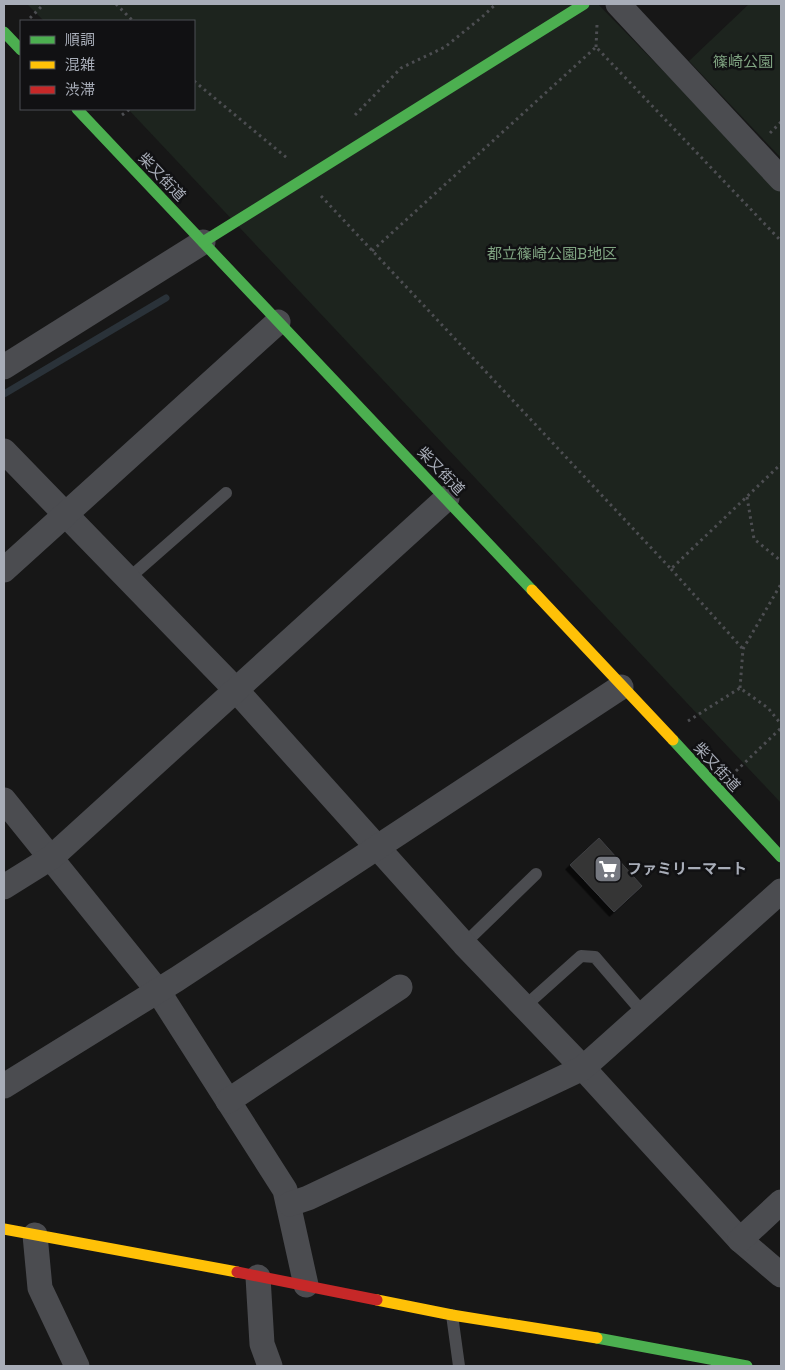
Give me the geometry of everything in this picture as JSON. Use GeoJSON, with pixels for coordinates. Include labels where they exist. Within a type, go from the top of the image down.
{"type":"FeatureCollection","features":[{"type":"Feature","properties":{"kind":"street"},"geometry":{"type":"LineString","coordinates":[[4,367],[584,4]]}},
{"type":"Feature","properties":{"kind":"street"},"geometry":{"type":"LineString","coordinates":[[618,4],[781,179]]}},
{"type":"Feature","properties":{"kind":"street"},"geometry":{"type":"LineString","coordinates":[[4,32],[20,49]]}},
{"type":"Feature","properties":{"kind":"street","name":"柴又街道"},"geometry":{"type":"LineString","coordinates":[[78,110],[447,498],[621,687],[781,856]]}},
{"type":"Feature","properties":{"kind":"street"},"geometry":{"type":"LineString","coordinates":[[4,570],[278,322]]}},
{"type":"Feature","properties":{"kind":"street"},"geometry":{"type":"LineString","coordinates":[[4,451],[236,690],[464,944],[584,1068],[740,1240],[781,1275]]}},
{"type":"Feature","properties":{"kind":"street"},"geometry":{"type":"LineString","coordinates":[[4,887],[52,857],[447,498]]}},
{"type":"Feature","properties":{"kind":"street"},"geometry":{"type":"LineString","coordinates":[[4,1086],[158,991],[621,687]]}},
{"type":"Feature","properties":{"kind":"street"},"geometry":{"type":"LineString","coordinates":[[4,800],[52,857],[158,991],[285,1190],[290,1204],[306,1285]]}},
{"type":"Feature","properties":{"kind":"street"},"geometry":{"type":"LineString","coordinates":[[290,1204],[308,1198],[584,1068],[781,891]]}},
{"type":"Feature","properties":{"kind":"street"},"geometry":{"type":"LineString","coordinates":[[228,1100],[400,987]]}},
{"type":"Feature","properties":{"kind":"street"},"geometry":{"type":"LineString","coordinates":[[740,1240],[781,1202]]}},
{"type":"Feature","properties":{"kind":"street"},"geometry":{"type":"LineString","coordinates":[[4,1229],[306,1285],[452,1315],[635,1344],[747,1366]]}},
{"type":"Feature","properties":{"kind":"street"},"geometry":{"type":"LineString","coordinates":[[35,1235],[40,1288],[78,1366]]}},
{"type":"Feature","properties":{"kind":"street"},"geometry":{"type":"LineString","coordinates":[[258,1277],[262,1344],[270,1366]]}},
{"type":"Feature","properties":{"kind":"lane"},"geometry":{"type":"LineString","coordinates":[[128,579],[226,493]]}},
{"type":"Feature","properties":{"kind":"lane"},"geometry":{"type":"LineString","coordinates":[[464,944],[536,874]]}},
{"type":"Feature","properties":{"kind":"lane"},"geometry":{"type":"LineString","coordinates":[[524,1007],[581,956],[595,957],[644,1014]]}},
{"type":"Feature","properties":{"kind":"lane"},"geometry":{"type":"LineString","coordinates":[[452,1315],[459,1366]]}},
{"type":"Feature","properties":{"kind":"path"},"geometry":{"type":"LineString","coordinates":[[30,18],[44,4]]}},
{"type":"Feature","properties":{"kind":"path"},"geometry":{"type":"LineString","coordinates":[[116,4],[132,20]]}},
{"type":"Feature","properties":{"kind":"path"},"geometry":{"type":"LineString","coordinates":[[353,117],[401,68],[445,47],[496,4]]}},
{"type":"Feature","properties":{"kind":"path"},"geometry":{"type":"LineString","coordinates":[[372,251],[596,47],[781,241]]}},
{"type":"Feature","properties":{"kind":"path"},"geometry":{"type":"LineString","coordinates":[[195,82],[285,158],[293,154]]}},
{"type":"Feature","properties":{"kind":"path"},"geometry":{"type":"LineString","coordinates":[[122,115],[129,110]]}},
{"type":"Feature","properties":{"kind":"path"},"geometry":{"type":"LineString","coordinates":[[305,178],[743,649]]}},
{"type":"Feature","properties":{"kind":"path"},"geometry":{"type":"LineString","coordinates":[[670,569],[781,464]]}},
{"type":"Feature","properties":{"kind":"path"},"geometry":{"type":"LineString","coordinates":[[747,497],[754,539],[781,561]]}},
{"type":"Feature","properties":{"kind":"path"},"geometry":{"type":"LineString","coordinates":[[740,688],[743,649],[781,584]]}},
{"type":"Feature","properties":{"kind":"path"},"geometry":{"type":"LineString","coordinates":[[740,688],[768,708],[781,724]]}},
{"type":"Feature","properties":{"kind":"path"},"geometry":{"type":"LineString","coordinates":[[666,735],[740,688]]}},
{"type":"Feature","properties":{"kind":"path"},"geometry":{"type":"LineString","coordinates":[[717,789],[781,728]]}},
{"type":"Feature","properties":{"kind":"green space","name":"篠崎公園"},"geometry":{"type":"Polygon","coordinates":[[[27,4],[598,4],[781,192],[781,803],[129,110],[195,110],[195,20],[43,20],[27,4]]]}},
{"type":"Feature","properties":{"kind":"green space","name":"篠崎公園"},"geometry":{"type":"Polygon","coordinates":[[[749,4],[781,4],[781,158],[689,61],[749,4]]]}},
{"type":"Feature","properties":{"kind":"building"},"geometry":{"type":"Polygon","coordinates":[[[599,838],[642,886],[614,912],[570,865],[599,838]]]}},
{"type":"Feature","properties":{"kind":"waterway"},"geometry":{"type":"LineString","coordinates":[[4,394],[166,298]]}},
{"type":"Feature","properties":{"kind":"traffic: fast"},"geometry":{"type":"LineString","coordinates":[[203,242],[584,4]]}},
{"type":"Feature","properties":{"kind":"traffic: fast"},"geometry":{"type":"LineString","coordinates":[[4,32],[20,49]]}},
{"type":"Feature","properties":{"kind":"traffic: fast"},"geometry":{"type":"LineString","coordinates":[[78,110],[532,590]]}},
{"type":"Feature","properties":{"kind":"traffic: fast"},"geometry":{"type":"LineString","coordinates":[[673,740],[781,857]]}},
{"type":"Feature","properties":{"kind":"traffic: fast"},"geometry":{"type":"LineString","coordinates":[[597,1338],[747,1366]]}},
{"type":"Feature","properties":{"kind":"traffic: slow"},"geometry":{"type":"LineString","coordinates":[[532,590],[673,740]]}},
{"type":"Feature","properties":{"kind":"traffic: slow"},"geometry":{"type":"LineString","coordinates":[[4,1229],[237,1272]]}},
{"type":"Feature","properties":{"kind":"traffic: slow"},"geometry":{"type":"LineString","coordinates":[[377,1300],[452,1315],[597,1338]]}},
{"type":"Feature","properties":{"kind":"traffic: jam"},"geometry":{"type":"LineString","coordinates":[[237,1272],[377,1300]]}},
{"type":"Feature","properties":{"kind":"place","name":"ファミリーマート"},"geometry":{"type":"Point","coordinates":[608,869]}},
{"type":"Feature","properties":{"kind":"park label","name":"都立篠崎公園B地区"},"geometry":{"type":"Point","coordinates":[552,254]}}]}
